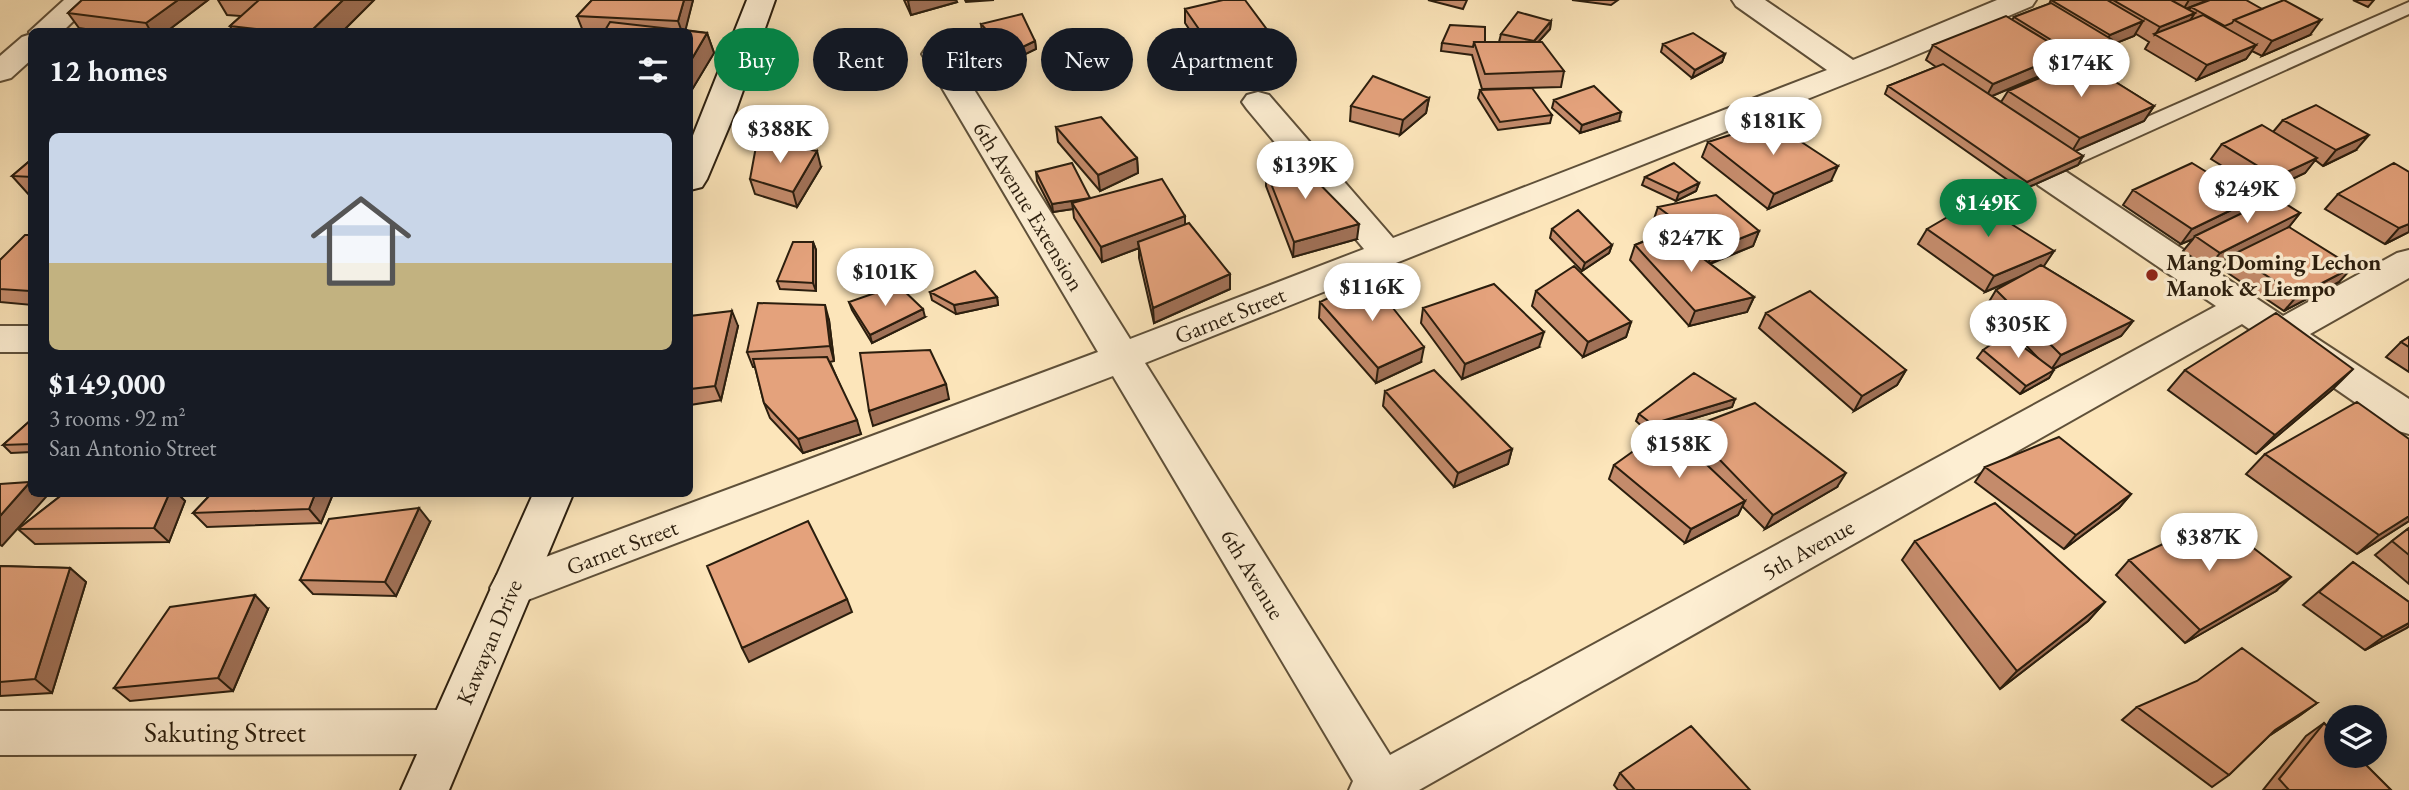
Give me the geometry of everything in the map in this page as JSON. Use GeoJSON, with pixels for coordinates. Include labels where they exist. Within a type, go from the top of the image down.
{"type":"FeatureCollection","features":[{"type":"Feature","properties":{"kind":"street"},"geometry":{"type":"LineString","coordinates":[[48,28],[80,0]]}},
{"type":"Feature","properties":{"kind":"street"},"geometry":{"type":"LineString","coordinates":[[693,172],[720,110],[761,0]]}},
{"type":"Feature","properties":{"kind":"street"},"geometry":{"type":"LineString","coordinates":[[1746,0],[1876,69]]}},
{"type":"Feature","properties":{"kind":"street","name":"Garnet Street"},"geometry":{"type":"LineString","coordinates":[[512,588],[1876,69],[2022,0]]}},
{"type":"Feature","properties":{"kind":"street","name":"6th Avenue Extension"},"geometry":{"type":"LineString","coordinates":[[959,91],[1121,358]]}},
{"type":"Feature","properties":{"kind":"street"},"geometry":{"type":"LineString","coordinates":[[1258,102],[1387,253]]}},
{"type":"Feature","properties":{"kind":"street"},"geometry":{"type":"LineString","coordinates":[[2060,168],[2244,307],[2409,419]]}},
{"type":"Feature","properties":{"kind":"street"},"geometry":{"type":"LineString","coordinates":[[2281,333],[2409,262]]}},
{"type":"Feature","properties":{"kind":"street","name":"5th Avenue"},"geometry":{"type":"LineString","coordinates":[[1380,788],[2244,307]]}},
{"type":"Feature","properties":{"kind":"street"},"geometry":{"type":"LineString","coordinates":[[0,339],[28,338]]}},
{"type":"Feature","properties":{"kind":"street","name":"6th Avenue"},"geometry":{"type":"LineString","coordinates":[[1121,358],[1380,788]]}},
{"type":"Feature","properties":{"kind":"street","name":"Kawayan Drive"},"geometry":{"type":"LineString","coordinates":[[425,790],[552,497]]}},
{"type":"Feature","properties":{"kind":"street","name":"Sakuting Street"},"geometry":{"type":"LineString","coordinates":[[0,733],[449,732]]}},
{"type":"Feature","properties":{"kind":"lane"},"geometry":{"type":"LineString","coordinates":[[2060,168],[2409,6]]}},
{"type":"Feature","properties":{"kind":"building"},"geometry":{"type":"Polygon","coordinates":[[[82,0],[178,0],[146,23],[68,13],[82,0]]]}},
{"type":"Feature","properties":{"kind":"building"},"geometry":{"type":"Polygon","coordinates":[[[259,0],[343,0],[314,28],[230,26],[259,0]]]}},
{"type":"Feature","properties":{"kind":"building"},"geometry":{"type":"Polygon","coordinates":[[[592,0],[684,0],[678,21],[577,16],[592,0]]]}},
{"type":"Feature","properties":{"kind":"building"},"geometry":{"type":"Polygon","coordinates":[[[1223,0],[1245,0],[1266,28],[1198,28],[1185,9],[1223,0]]]}},
{"type":"Feature","properties":{"kind":"building"},"geometry":{"type":"Polygon","coordinates":[[[2051,0],[2107,0],[2143,21],[2110,35],[2051,0]]]}},
{"type":"Feature","properties":{"kind":"building"},"geometry":{"type":"Polygon","coordinates":[[[2113,0],[2171,0],[2195,13],[2160,27],[2113,0]]]}},
{"type":"Feature","properties":{"kind":"building"},"geometry":{"type":"Polygon","coordinates":[[[2210,0],[2246,0],[2262,9],[2225,26],[2191,7],[2210,0]]]}},
{"type":"Feature","properties":{"kind":"building"},"geometry":{"type":"Polygon","coordinates":[[[2284,0],[2321,20],[2272,41],[2234,20],[2284,0]]]}},
{"type":"Feature","properties":{"kind":"building"},"geometry":{"type":"Polygon","coordinates":[[[2051,3],[2111,39],[2074,54],[2014,17],[2051,3]]]}},
{"type":"Feature","properties":{"kind":"building"},"geometry":{"type":"Polygon","coordinates":[[[1518,12],[1551,21],[1534,41],[1501,34],[1518,12]]]}},
{"type":"Feature","properties":{"kind":"building"},"geometry":{"type":"Polygon","coordinates":[[[1022,14],[1035,41],[1027,45],[1027,28],[985,28],[981,24],[1022,14]]]}},
{"type":"Feature","properties":{"kind":"building"},"geometry":{"type":"Polygon","coordinates":[[[2203,15],[2256,45],[2207,65],[2154,34],[2203,15]]]}},
{"type":"Feature","properties":{"kind":"building"},"geometry":{"type":"Polygon","coordinates":[[[2006,16],[2067,53],[1993,84],[1933,45],[2006,16]]]}},
{"type":"Feature","properties":{"kind":"building"},"geometry":{"type":"Polygon","coordinates":[[[610,22],[663,28],[606,28],[610,22]]]}},
{"type":"Feature","properties":{"kind":"building"},"geometry":{"type":"Polygon","coordinates":[[[1450,25],[1485,27],[1485,42],[1474,42],[1473,47],[1442,43],[1450,25]]]}},
{"type":"Feature","properties":{"kind":"building"},"geometry":{"type":"Polygon","coordinates":[[[693,31],[707,33],[693,57],[693,31]]]}},
{"type":"Feature","properties":{"kind":"building"},"geometry":{"type":"Polygon","coordinates":[[[1693,33],[1725,54],[1695,70],[1663,44],[1693,33]]]}},
{"type":"Feature","properties":{"kind":"building"},"geometry":{"type":"Polygon","coordinates":[[[1474,42],[1542,42],[1564,71],[1485,74],[1474,42]]]}},
{"type":"Feature","properties":{"kind":"building"},"geometry":{"type":"Polygon","coordinates":[[[2082,61],[2154,106],[2080,138],[2008,91],[2082,61]]]}},
{"type":"Feature","properties":{"kind":"building"},"geometry":{"type":"Polygon","coordinates":[[[1943,64],[2083,156],[2027,182],[1888,86],[1943,64]]]}},
{"type":"Feature","properties":{"kind":"building"},"geometry":{"type":"Polygon","coordinates":[[[1373,76],[1429,98],[1403,120],[1351,106],[1373,76]]]}},
{"type":"Feature","properties":{"kind":"building"},"geometry":{"type":"Polygon","coordinates":[[[1594,86],[1621,112],[1582,125],[1554,100],[1594,86]]]}},
{"type":"Feature","properties":{"kind":"building"},"geometry":{"type":"Polygon","coordinates":[[[1532,88],[1552,115],[1500,122],[1480,90],[1532,88]]]}},
{"type":"Feature","properties":{"kind":"building"},"geometry":{"type":"Polygon","coordinates":[[[2316,105],[2369,135],[2336,150],[2283,120],[2316,105]]]}},
{"type":"Feature","properties":{"kind":"building"},"geometry":{"type":"Polygon","coordinates":[[[1101,117],[1137,158],[1098,175],[1056,127],[1101,117]]]}},
{"type":"Feature","properties":{"kind":"building"},"geometry":{"type":"Polygon","coordinates":[[[1771,122],[1838,166],[1774,194],[1708,142],[1771,122]]]}},
{"type":"Feature","properties":{"kind":"building"},"geometry":{"type":"Polygon","coordinates":[[[2262,125],[2317,158],[2276,177],[2222,144],[2262,125]]]}},
{"type":"Feature","properties":{"kind":"building"},"geometry":{"type":"Polygon","coordinates":[[[757,141],[817,151],[793,192],[750,179],[757,141]]]}},
{"type":"Feature","properties":{"kind":"building"},"geometry":{"type":"Polygon","coordinates":[[[1287,151],[1359,224],[1294,242],[1266,171],[1287,151]]]}},
{"type":"Feature","properties":{"kind":"building"},"geometry":{"type":"Polygon","coordinates":[[[28,162],[28,177],[12,176],[28,162]]]}},
{"type":"Feature","properties":{"kind":"building"},"geometry":{"type":"Polygon","coordinates":[[[1072,163],[1090,198],[1052,204],[1036,172],[1072,163]]]}},
{"type":"Feature","properties":{"kind":"building"},"geometry":{"type":"Polygon","coordinates":[[[1674,163],[1699,183],[1679,193],[1645,177],[1674,163]]]}},
{"type":"Feature","properties":{"kind":"building"},"geometry":{"type":"Polygon","coordinates":[[[2192,163],[2252,200],[2192,229],[2133,190],[2192,163]]]}},
{"type":"Feature","properties":{"kind":"building"},"geometry":{"type":"Polygon","coordinates":[[[2394,163],[2409,172],[2409,224],[2399,228],[2338,194],[2394,163]]]}},
{"type":"Feature","properties":{"kind":"building"},"geometry":{"type":"Polygon","coordinates":[[[1162,179],[1185,216],[1101,247],[1072,203],[1162,179]]]}},
{"type":"Feature","properties":{"kind":"building"},"geometry":{"type":"Polygon","coordinates":[[[1716,195],[1759,231],[1714,249],[1658,207],[1716,195]]]}},
{"type":"Feature","properties":{"kind":"building"},"geometry":{"type":"Polygon","coordinates":[[[2275,197],[2300,213],[2220,253],[2195,236],[2275,197]]]}},
{"type":"Feature","properties":{"kind":"building"},"geometry":{"type":"Polygon","coordinates":[[[1975,201],[2054,251],[1994,276],[1927,229],[1975,201]]]}},
{"type":"Feature","properties":{"kind":"building"},"geometry":{"type":"Polygon","coordinates":[[[1578,210],[1612,245],[1585,263],[1552,229],[1578,210]]]}},
{"type":"Feature","properties":{"kind":"building"},"geometry":{"type":"Polygon","coordinates":[[[1189,223],[1230,274],[1153,308],[1138,242],[1189,223]]]}},
{"type":"Feature","properties":{"kind":"building"},"geometry":{"type":"Polygon","coordinates":[[[2289,227],[2353,267],[2297,296],[2234,254],[2289,227]]]}},
{"type":"Feature","properties":{"kind":"building"},"geometry":{"type":"Polygon","coordinates":[[[1668,232],[1754,297],[1695,311],[1635,245],[1668,232]]]}},
{"type":"Feature","properties":{"kind":"building"},"geometry":{"type":"Polygon","coordinates":[[[28,235],[28,291],[0,289],[0,260],[28,235]]]}},
{"type":"Feature","properties":{"kind":"building"},"geometry":{"type":"Polygon","coordinates":[[[793,242],[813,242],[813,283],[777,281],[793,242]]]}},
{"type":"Feature","properties":{"kind":"building"},"geometry":{"type":"Polygon","coordinates":[[[2041,265],[2133,321],[2061,355],[1996,290],[2041,265]]]}},
{"type":"Feature","properties":{"kind":"building"},"geometry":{"type":"Polygon","coordinates":[[[1574,266],[1631,322],[1588,342],[1536,291],[1574,266]]]}},
{"type":"Feature","properties":{"kind":"building"},"geometry":{"type":"Polygon","coordinates":[[[975,271],[997,297],[954,305],[930,292],[975,271]]]}},
{"type":"Feature","properties":{"kind":"building"},"geometry":{"type":"Polygon","coordinates":[[[1369,278],[1424,347],[1378,368],[1320,302],[1369,278]]]}},
{"type":"Feature","properties":{"kind":"building"},"geometry":{"type":"Polygon","coordinates":[[[1494,284],[1544,332],[1465,364],[1423,308],[1494,284]]]}},
{"type":"Feature","properties":{"kind":"building"},"geometry":{"type":"Polygon","coordinates":[[[898,285],[923,309],[870,335],[849,302],[898,285]]]}},
{"type":"Feature","properties":{"kind":"building"},"geometry":{"type":"Polygon","coordinates":[[[1810,291],[1906,370],[1862,396],[1766,313],[1810,291]]]}},
{"type":"Feature","properties":{"kind":"building"},"geometry":{"type":"Polygon","coordinates":[[[758,303],[825,305],[830,346],[747,352],[758,303]]]}},
{"type":"Feature","properties":{"kind":"building"},"geometry":{"type":"Polygon","coordinates":[[[732,311],[715,386],[693,389],[693,316],[732,311]]]}},
{"type":"Feature","properties":{"kind":"building"},"geometry":{"type":"Polygon","coordinates":[[[2276,313],[2353,369],[2275,435],[2185,370],[2276,313]]]}},
{"type":"Feature","properties":{"kind":"building"},"geometry":{"type":"Polygon","coordinates":[[[2006,334],[2054,370],[2026,386],[1983,350],[2006,334]]]}},
{"type":"Feature","properties":{"kind":"building"},"geometry":{"type":"Polygon","coordinates":[[[2409,337],[2409,347],[2401,342],[2409,337]]]}},
{"type":"Feature","properties":{"kind":"building"},"geometry":{"type":"Polygon","coordinates":[[[930,350],[946,384],[869,411],[860,353],[930,350]]]}},
{"type":"Feature","properties":{"kind":"building"},"geometry":{"type":"Polygon","coordinates":[[[827,357],[857,420],[798,439],[764,403],[753,359],[827,357]]]}},
{"type":"Feature","properties":{"kind":"building"},"geometry":{"type":"Polygon","coordinates":[[[1434,370],[1512,449],[1458,473],[1385,391],[1434,370]]]}},
{"type":"Feature","properties":{"kind":"building"},"geometry":{"type":"Polygon","coordinates":[[[1694,373],[1735,399],[1652,424],[1639,414],[1694,373]]]}},
{"type":"Feature","properties":{"kind":"building"},"geometry":{"type":"Polygon","coordinates":[[[2357,402],[2409,439],[2409,516],[2379,535],[2265,454],[2357,402]]]}},
{"type":"Feature","properties":{"kind":"building"},"geometry":{"type":"Polygon","coordinates":[[[1755,403],[1846,473],[1773,515],[1689,428],[1755,403]]]}},
{"type":"Feature","properties":{"kind":"building"},"geometry":{"type":"Polygon","coordinates":[[[28,423],[28,444],[3,445],[28,423]]]}},
{"type":"Feature","properties":{"kind":"building"},"geometry":{"type":"Polygon","coordinates":[[[1667,427],[1745,501],[1691,529],[1614,465],[1667,427]]]}},
{"type":"Feature","properties":{"kind":"building"},"geometry":{"type":"Polygon","coordinates":[[[2059,437],[2131,494],[2076,535],[1985,467],[2059,437]]]}},
{"type":"Feature","properties":{"kind":"building"},"geometry":{"type":"Polygon","coordinates":[[[28,482],[0,516],[0,484],[28,482]]]}},
{"type":"Feature","properties":{"kind":"building"},"geometry":{"type":"Polygon","coordinates":[[[59,497],[168,497],[154,528],[18,529],[59,497]]]}},
{"type":"Feature","properties":{"kind":"building"},"geometry":{"type":"Polygon","coordinates":[[[208,497],[314,497],[309,509],[193,513],[208,497]]]}},
{"type":"Feature","properties":{"kind":"building"},"geometry":{"type":"Polygon","coordinates":[[[1995,503],[2105,602],[2017,671],[1915,541],[1995,503]]]}},
{"type":"Feature","properties":{"kind":"building"},"geometry":{"type":"Polygon","coordinates":[[[419,508],[385,582],[300,580],[329,519],[419,508]]]}},
{"type":"Feature","properties":{"kind":"building"},"geometry":{"type":"Polygon","coordinates":[[[2216,519],[2291,577],[2200,630],[2129,560],[2216,519]]]}},
{"type":"Feature","properties":{"kind":"building"},"geometry":{"type":"Polygon","coordinates":[[[808,521],[847,599],[742,648],[707,566],[808,521]]]}},
{"type":"Feature","properties":{"kind":"building"},"geometry":{"type":"Polygon","coordinates":[[[2409,528],[2409,555],[2392,541],[2409,528]]]}},
{"type":"Feature","properties":{"kind":"building"},"geometry":{"type":"Polygon","coordinates":[[[2353,562],[2409,602],[2409,623],[2383,637],[2319,592],[2353,562]]]}},
{"type":"Feature","properties":{"kind":"building"},"geometry":{"type":"Polygon","coordinates":[[[0,566],[70,568],[35,679],[0,682],[0,566]]]}},
{"type":"Feature","properties":{"kind":"building"},"geometry":{"type":"Polygon","coordinates":[[[255,595],[218,678],[114,688],[170,607],[255,595]]]}},
{"type":"Feature","properties":{"kind":"building"},"geometry":{"type":"Polygon","coordinates":[[[2242,648],[2317,703],[2275,730],[2229,775],[2137,707],[2197,681],[2242,648]]]}},
{"type":"Feature","properties":{"kind":"building"},"geometry":{"type":"Polygon","coordinates":[[[2324,723],[2324,768],[2369,768],[2391,790],[2289,790],[2279,779],[2324,723]]]}},
{"type":"Feature","properties":{"kind":"building"},"geometry":{"type":"Polygon","coordinates":[[[1691,726],[1750,790],[1635,790],[1620,773],[1691,726]]]}},
{"type":"Feature","properties":{"kind":"place","name":"Mang Doming Lechon Manok & Liempo"},"geometry":{"type":"Point","coordinates":[2152,275]}}]}
